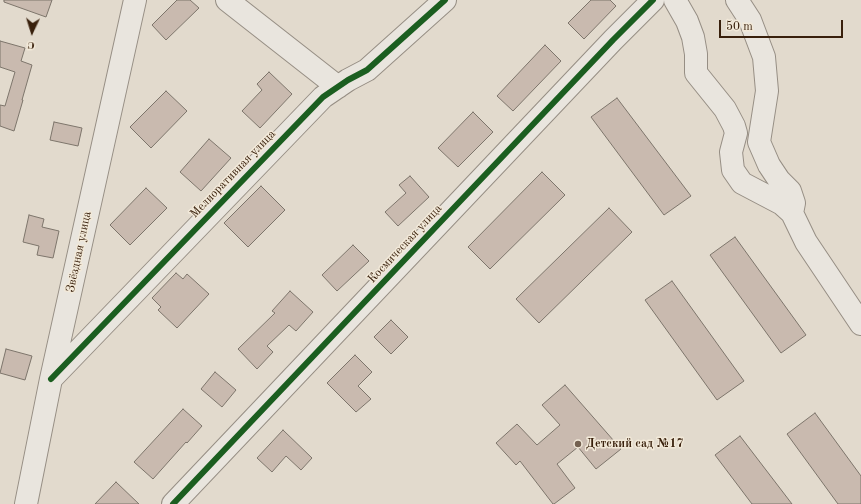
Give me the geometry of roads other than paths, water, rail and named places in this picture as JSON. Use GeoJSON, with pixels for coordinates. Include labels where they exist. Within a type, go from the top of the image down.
{"type":"FeatureCollection","features":[{"type":"Feature","properties":{"kind":"street","name":"Звёздная улица"},"geometry":{"type":"LineString","coordinates":[[26,504],[51,379],[135,0]]}},
{"type":"Feature","properties":{"kind":"street"},"geometry":{"type":"LineString","coordinates":[[227,0],[338,87]]}},
{"type":"Feature","properties":{"kind":"street","name":"Мелиоративная улица"},"geometry":{"type":"LineString","coordinates":[[51,379],[323,97],[348,80],[367,70],[445,0]]}},
{"type":"Feature","properties":{"kind":"street","name":"Космическая улица"},"geometry":{"type":"LineString","coordinates":[[173,504],[613,40],[653,0]]}},
{"type":"Feature","properties":{"kind":"street"},"geometry":{"type":"LineString","coordinates":[[675,0],[687,21],[693,36],[696,54],[696,73],[725,109],[734,126],[736,133],[731,152],[734,170],[742,183],[782,204],[792,213],[806,242],[861,324]]}},
{"type":"Feature","properties":{"kind":"street"},"geometry":{"type":"LineString","coordinates":[[737,0],[750,20],[764,57],[767,91],[759,142],[769,165],[779,180],[790,192],[794,203],[792,213]]}},
{"type":"Feature","properties":{"kind":"place","name":"Детский сад №17"},"geometry":{"type":"Point","coordinates":[578,444]}}]}
